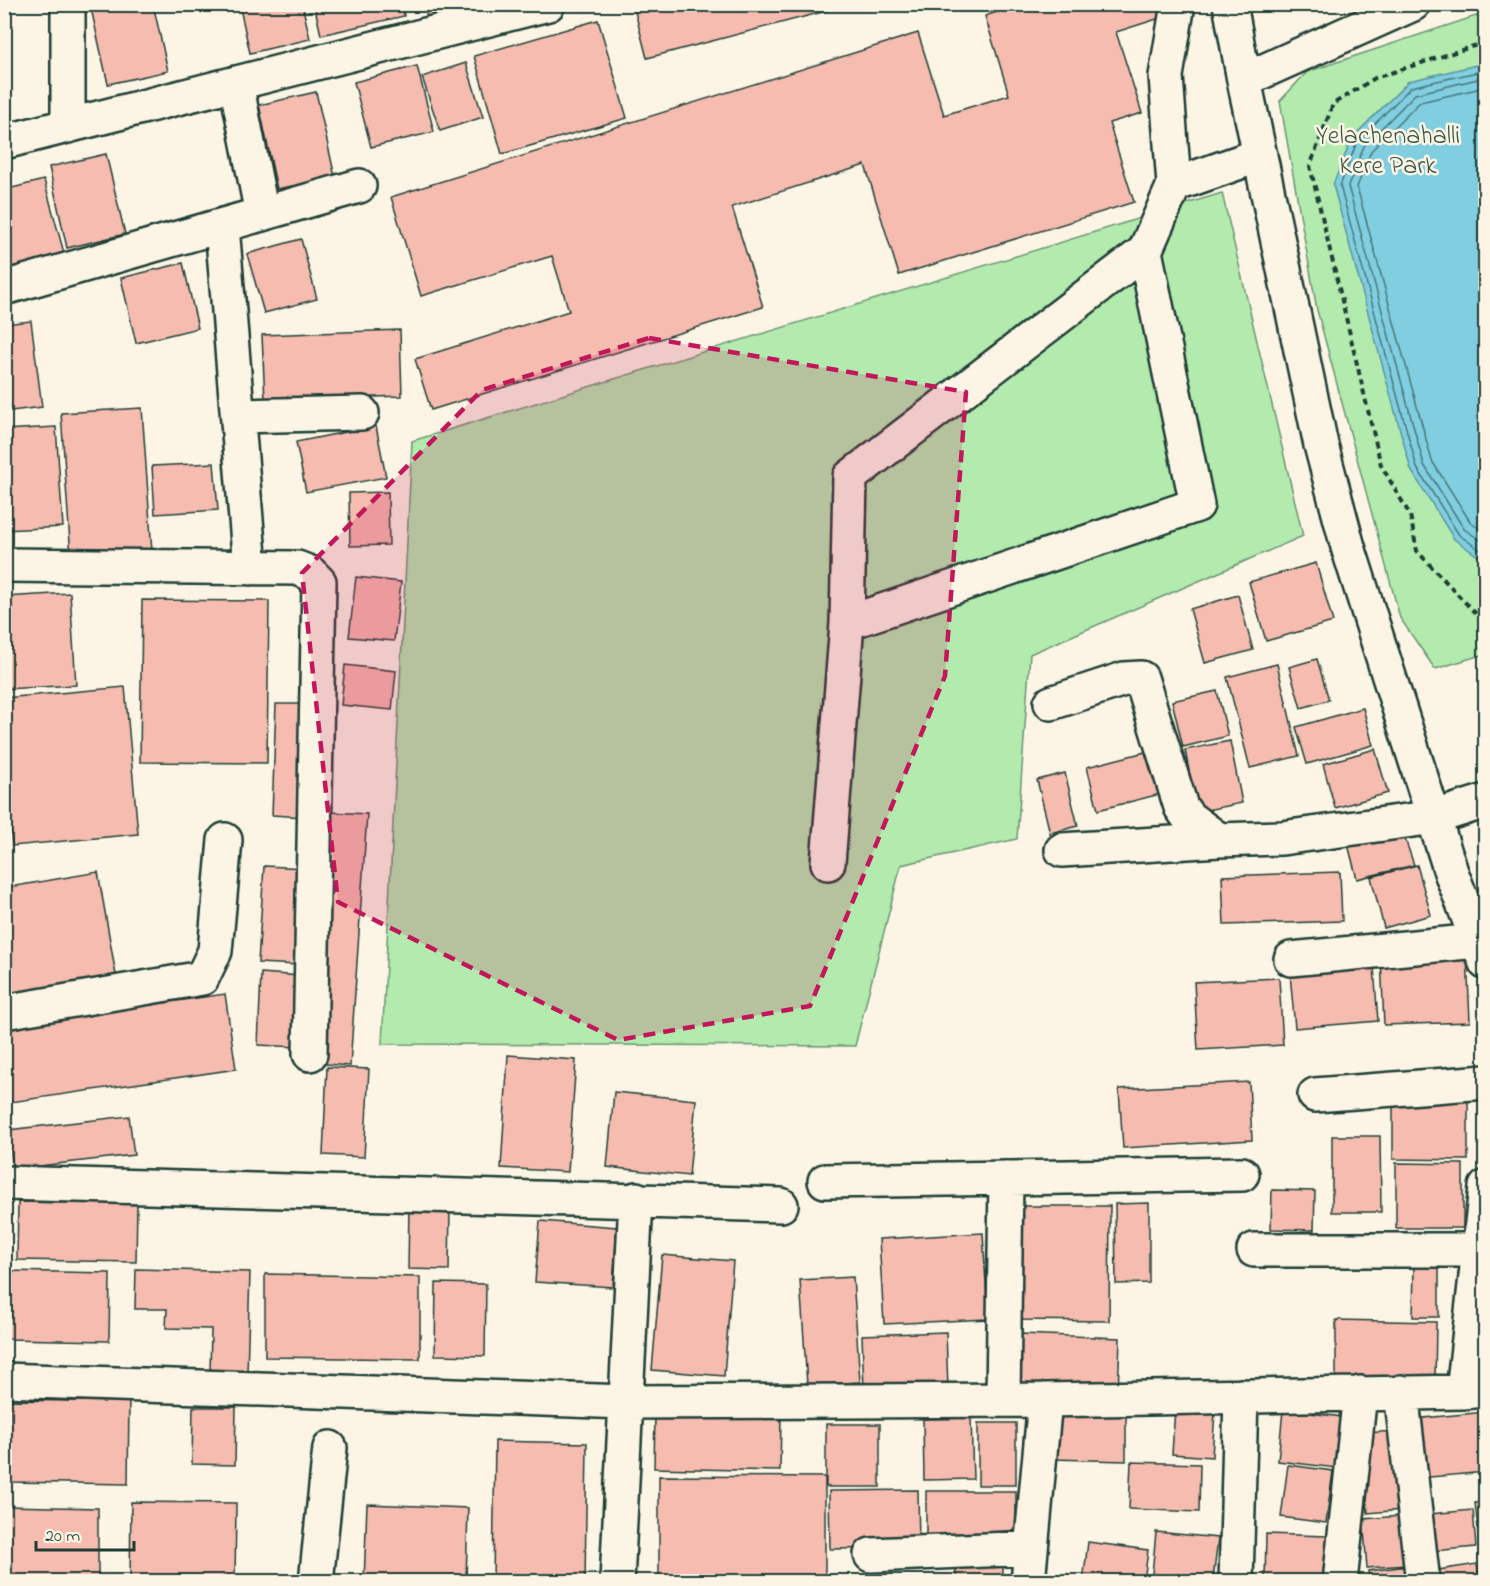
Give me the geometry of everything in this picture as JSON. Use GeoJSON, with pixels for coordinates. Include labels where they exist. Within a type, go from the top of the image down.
{"type":"FeatureCollection","features":[{"type":"Feature","properties":{"kind":"street"},"geometry":{"type":"LineString","coordinates":[[68,4],[68,126]]}},
{"type":"Feature","properties":{"kind":"street"},"geometry":{"type":"LineString","coordinates":[[4,142],[236,83],[496,11],[548,4]]}},
{"type":"Feature","properties":{"kind":"street"},"geometry":{"type":"LineString","coordinates":[[828,863],[847,623],[850,477],[1145,251],[1174,184],[1166,76],[1178,4]]}},
{"type":"Feature","properties":{"kind":"street"},"geometry":{"type":"LineString","coordinates":[[1230,4],[1321,445],[1348,547],[1435,817],[1483,955],[1291,959]]}},
{"type":"Feature","properties":{"kind":"street"},"geometry":{"type":"LineString","coordinates":[[1244,80],[1413,4]]}},
{"type":"Feature","properties":{"kind":"street"},"geometry":{"type":"LineString","coordinates":[[236,83],[262,214]]}},
{"type":"Feature","properties":{"kind":"street"},"geometry":{"type":"LineString","coordinates":[[1174,184],[1260,155]]}},
{"type":"Feature","properties":{"kind":"street"},"geometry":{"type":"LineString","coordinates":[[4,288],[359,186]]}},
{"type":"Feature","properties":{"kind":"street"},"geometry":{"type":"LineString","coordinates":[[222,226],[250,568]]}},
{"type":"Feature","properties":{"kind":"street"},"geometry":{"type":"LineString","coordinates":[[847,623],[1197,505],[1145,251]]}},
{"type":"Feature","properties":{"kind":"street"},"geometry":{"type":"LineString","coordinates":[[238,416],[362,414]]}},
{"type":"Feature","properties":{"kind":"street"},"geometry":{"type":"LineString","coordinates":[[4,565],[297,568],[310,573],[319,582],[309,1054]]}},
{"type":"Feature","properties":{"kind":"street"},"geometry":{"type":"LineString","coordinates":[[1051,703],[1124,679],[1141,678],[1181,807],[1188,817],[1219,840]]}},
{"type":"Feature","properties":{"kind":"street"},"geometry":{"type":"LineString","coordinates":[[1062,850],[1282,838],[1435,817],[1485,801]]}},
{"type":"Feature","properties":{"kind":"street"},"geometry":{"type":"LineString","coordinates":[[4,1012],[201,978],[215,951],[225,840]]}},
{"type":"Feature","properties":{"kind":"street"},"geometry":{"type":"LineString","coordinates":[[1315,1095],[1485,1082]]}},
{"type":"Feature","properties":{"kind":"street"},"geometry":{"type":"LineString","coordinates":[[825,1181],[1242,1174]]}},
{"type":"Feature","properties":{"kind":"street"},"geometry":{"type":"LineString","coordinates":[[1004,1399],[1006,1178]]}},
{"type":"Feature","properties":{"kind":"street"},"geometry":{"type":"LineString","coordinates":[[4,1183],[636,1199],[781,1206]]}},
{"type":"Feature","properties":{"kind":"street"},"geometry":{"type":"LineString","coordinates":[[4,1380],[626,1402],[1045,1400],[1474,1391],[1485,1187]]}},
{"type":"Feature","properties":{"kind":"street"},"geometry":{"type":"LineString","coordinates":[[617,1581],[636,1199]]}},
{"type":"Feature","properties":{"kind":"street"},"geometry":{"type":"LineString","coordinates":[[1254,1250],[1482,1250]]}},
{"type":"Feature","properties":{"kind":"street"},"geometry":{"type":"LineString","coordinates":[[1401,1392],[1423,1581]]}},
{"type":"Feature","properties":{"kind":"street"},"geometry":{"type":"LineString","coordinates":[[1340,1581],[1360,1393]]}},
{"type":"Feature","properties":{"kind":"street"},"geometry":{"type":"LineString","coordinates":[[1236,1581],[1242,1396]]}},
{"type":"Feature","properties":{"kind":"street"},"geometry":{"type":"LineString","coordinates":[[1028,1581],[1045,1400]]}},
{"type":"Feature","properties":{"kind":"street"},"geometry":{"type":"LineString","coordinates":[[316,1581],[330,1448]]}},
{"type":"Feature","properties":{"kind":"street"},"geometry":{"type":"LineString","coordinates":[[871,1554],[1030,1548]]}},
{"type":"Feature","properties":{"kind":"path"},"geometry":{"type":"LineString","coordinates":[[1485,42],[1375,78],[1333,104],[1310,166],[1381,465],[1410,515],[1418,551],[1477,615],[1485,614]]}},
{"type":"Feature","properties":{"kind":"highlighted area"},"geometry":{"type":"Polygon","coordinates":[[[649,338],[966,392],[945,676],[810,1006],[618,1040],[338,902],[302,573],[482,390],[649,338]]]}},
{"type":"Feature","properties":{"kind":"green space","name":"Yelachenahalli Kere Park"},"geometry":{"type":"Polygon","coordinates":[[[1485,13],[1485,654],[1435,669],[1400,618],[1317,310],[1280,101],[1307,72],[1485,13]]]}},
{"type":"Feature","properties":{"kind":"green space"},"geometry":{"type":"Polygon","coordinates":[[[1222,193],[1303,536],[1030,654],[1017,839],[901,865],[855,1046],[382,1044],[412,441],[1222,193]]]}},
{"type":"Feature","properties":{"kind":"water"},"geometry":{"type":"Polygon","coordinates":[[[1486,63],[1485,561],[1454,539],[1411,470],[1333,185],[1352,138],[1409,81],[1486,63]]]}},
{"type":"Feature","properties":{"kind":"building"},"geometry":{"type":"Polygon","coordinates":[[[90,4],[153,4],[168,71],[108,84],[90,4]]]}},
{"type":"Feature","properties":{"kind":"building"},"geometry":{"type":"Polygon","coordinates":[[[239,4],[302,4],[310,39],[250,53],[239,4]]]}},
{"type":"Feature","properties":{"kind":"building"},"geometry":{"type":"Polygon","coordinates":[[[314,4],[402,4],[404,16],[321,35],[314,4]]]}},
{"type":"Feature","properties":{"kind":"building"},"geometry":{"type":"Polygon","coordinates":[[[424,4],[483,4],[428,22],[424,4]]]}},
{"type":"Feature","properties":{"kind":"building"},"geometry":{"type":"Polygon","coordinates":[[[633,4],[853,4],[647,58],[633,4]]]}},
{"type":"Feature","properties":{"kind":"building"},"geometry":{"type":"Polygon","coordinates":[[[1021,4],[1174,4],[1176,13],[1116,32],[1142,113],[1109,123],[1134,202],[899,275],[865,165],[732,207],[763,307],[431,410],[415,359],[569,311],[552,256],[421,296],[391,197],[918,33],[944,115],[1009,95],[985,16],[1021,4]]]}},
{"type":"Feature","properties":{"kind":"building"},"geometry":{"type":"Polygon","coordinates":[[[598,20],[627,118],[502,154],[474,56],[598,20]]]}},
{"type":"Feature","properties":{"kind":"building"},"geometry":{"type":"Polygon","coordinates":[[[466,63],[483,117],[440,131],[422,77],[466,63]]]}},
{"type":"Feature","properties":{"kind":"building"},"geometry":{"type":"Polygon","coordinates":[[[417,66],[434,132],[371,147],[354,82],[417,66]]]}},
{"type":"Feature","properties":{"kind":"building"},"geometry":{"type":"Polygon","coordinates":[[[316,92],[335,177],[277,189],[259,105],[316,92]]]}},
{"type":"Feature","properties":{"kind":"building"},"geometry":{"type":"Polygon","coordinates":[[[106,154],[125,234],[67,248],[49,167],[106,154]]]}},
{"type":"Feature","properties":{"kind":"building"},"geometry":{"type":"Polygon","coordinates":[[[44,180],[67,264],[4,281],[4,190],[44,180]]]}},
{"type":"Feature","properties":{"kind":"building"},"geometry":{"type":"Polygon","coordinates":[[[301,239],[317,299],[264,313],[247,254],[301,239]]]}},
{"type":"Feature","properties":{"kind":"building"},"geometry":{"type":"Polygon","coordinates":[[[183,263],[198,328],[136,343],[121,278],[183,263]]]}},
{"type":"Feature","properties":{"kind":"building"},"geometry":{"type":"Polygon","coordinates":[[[31,321],[42,407],[4,412],[4,324],[31,321]]]}},
{"type":"Feature","properties":{"kind":"building"},"geometry":{"type":"Polygon","coordinates":[[[400,330],[402,396],[265,401],[262,335],[400,330]]]}},
{"type":"Feature","properties":{"kind":"building"},"geometry":{"type":"Polygon","coordinates":[[[142,408],[152,552],[71,557],[61,413],[142,408]]]}},
{"type":"Feature","properties":{"kind":"building"},"geometry":{"type":"Polygon","coordinates":[[[376,426],[386,477],[306,492],[296,442],[376,426]]]}},
{"type":"Feature","properties":{"kind":"building"},"geometry":{"type":"Polygon","coordinates":[[[56,427],[63,527],[4,530],[4,430],[56,427]]]}},
{"type":"Feature","properties":{"kind":"building"},"geometry":{"type":"Polygon","coordinates":[[[214,463],[218,510],[155,514],[152,466],[214,463]]]}},
{"type":"Feature","properties":{"kind":"building"},"geometry":{"type":"Polygon","coordinates":[[[388,492],[389,545],[350,546],[349,493],[388,492]]]}},
{"type":"Feature","properties":{"kind":"building"},"geometry":{"type":"Polygon","coordinates":[[[1316,563],[1333,622],[1266,641],[1249,582],[1316,563]]]}},
{"type":"Feature","properties":{"kind":"building"},"geometry":{"type":"Polygon","coordinates":[[[356,577],[401,582],[394,641],[349,637],[356,577]]]}},
{"type":"Feature","properties":{"kind":"building"},"geometry":{"type":"Polygon","coordinates":[[[70,593],[76,685],[4,689],[4,597],[70,593]]]}},
{"type":"Feature","properties":{"kind":"building"},"geometry":{"type":"Polygon","coordinates":[[[1238,595],[1253,650],[1205,663],[1190,609],[1238,595]]]}},
{"type":"Feature","properties":{"kind":"building"},"geometry":{"type":"Polygon","coordinates":[[[142,600],[269,601],[267,763],[140,762],[142,600]]]}},
{"type":"Feature","properties":{"kind":"building"},"geometry":{"type":"Polygon","coordinates":[[[1317,659],[1329,700],[1301,708],[1289,667],[1317,659]]]}},
{"type":"Feature","properties":{"kind":"building"},"geometry":{"type":"Polygon","coordinates":[[[1277,664],[1299,756],[1250,768],[1227,677],[1277,664]]]}},
{"type":"Feature","properties":{"kind":"building"},"geometry":{"type":"Polygon","coordinates":[[[345,665],[396,671],[392,710],[341,705],[345,665]]]}},
{"type":"Feature","properties":{"kind":"building"},"geometry":{"type":"Polygon","coordinates":[[[125,687],[138,834],[12,846],[4,766],[4,698],[125,687]]]}},
{"type":"Feature","properties":{"kind":"building"},"geometry":{"type":"Polygon","coordinates":[[[1217,691],[1228,736],[1183,747],[1172,701],[1217,691]]]}},
{"type":"Feature","properties":{"kind":"building"},"geometry":{"type":"Polygon","coordinates":[[[276,704],[309,704],[305,817],[272,815],[276,704]]]}},
{"type":"Feature","properties":{"kind":"building"},"geometry":{"type":"Polygon","coordinates":[[[1363,708],[1373,745],[1307,764],[1296,727],[1363,708]]]}},
{"type":"Feature","properties":{"kind":"building"},"geometry":{"type":"Polygon","coordinates":[[[1230,741],[1242,803],[1197,812],[1185,750],[1230,741]]]}},
{"type":"Feature","properties":{"kind":"building"},"geometry":{"type":"Polygon","coordinates":[[[1375,749],[1388,793],[1335,808],[1323,764],[1375,749]]]}},
{"type":"Feature","properties":{"kind":"building"},"geometry":{"type":"Polygon","coordinates":[[[1153,750],[1164,793],[1098,810],[1087,767],[1153,750]]]}},
{"type":"Feature","properties":{"kind":"building"},"geometry":{"type":"Polygon","coordinates":[[[1065,773],[1078,826],[1050,833],[1037,780],[1065,773]]]}},
{"type":"Feature","properties":{"kind":"building"},"geometry":{"type":"Polygon","coordinates":[[[331,812],[367,814],[350,1066],[314,1063],[331,812]]]}},
{"type":"Feature","properties":{"kind":"building"},"geometry":{"type":"Polygon","coordinates":[[[1402,830],[1414,865],[1357,879],[1345,833],[1402,830]]]}},
{"type":"Feature","properties":{"kind":"building"},"geometry":{"type":"Polygon","coordinates":[[[1417,865],[1431,915],[1384,928],[1371,877],[1417,865]]]}},
{"type":"Feature","properties":{"kind":"building"},"geometry":{"type":"Polygon","coordinates":[[[264,866],[306,868],[299,965],[258,963],[264,866]]]}},
{"type":"Feature","properties":{"kind":"building"},"geometry":{"type":"Polygon","coordinates":[[[98,872],[117,981],[6,1001],[4,888],[98,872]]]}},
{"type":"Feature","properties":{"kind":"building"},"geometry":{"type":"Polygon","coordinates":[[[1340,872],[1342,921],[1224,925],[1222,876],[1340,872]]]}},
{"type":"Feature","properties":{"kind":"building"},"geometry":{"type":"Polygon","coordinates":[[[1467,955],[1470,1022],[1384,1025],[1381,958],[1467,955]]]}},
{"type":"Feature","properties":{"kind":"building"},"geometry":{"type":"Polygon","coordinates":[[[1374,967],[1378,1021],[1295,1028],[1290,974],[1374,967]]]}},
{"type":"Feature","properties":{"kind":"building"},"geometry":{"type":"Polygon","coordinates":[[[261,973],[301,976],[298,1047],[258,1045],[261,973]]]}},
{"type":"Feature","properties":{"kind":"building"},"geometry":{"type":"Polygon","coordinates":[[[1279,978],[1283,1045],[1198,1050],[1194,982],[1279,978]]]}},
{"type":"Feature","properties":{"kind":"building"},"geometry":{"type":"Polygon","coordinates":[[[225,994],[236,1069],[4,1103],[4,1026],[225,994]]]}},
{"type":"Feature","properties":{"kind":"building"},"geometry":{"type":"Polygon","coordinates":[[[508,1055],[576,1060],[568,1172],[501,1168],[508,1055]]]}},
{"type":"Feature","properties":{"kind":"building"},"geometry":{"type":"Polygon","coordinates":[[[327,1067],[369,1069],[364,1157],[323,1155],[327,1067]]]}},
{"type":"Feature","properties":{"kind":"building"},"geometry":{"type":"Polygon","coordinates":[[[1249,1082],[1252,1140],[1123,1148],[1119,1089],[1249,1082]]]}},
{"type":"Feature","properties":{"kind":"building"},"geometry":{"type":"Polygon","coordinates":[[[1393,1091],[1468,1092],[1468,1160],[1393,1159],[1393,1091]]]}},
{"type":"Feature","properties":{"kind":"building"},"geometry":{"type":"Polygon","coordinates":[[[614,1092],[696,1100],[689,1176],[607,1167],[614,1092]]]}},
{"type":"Feature","properties":{"kind":"building"},"geometry":{"type":"Polygon","coordinates":[[[129,1116],[134,1155],[13,1169],[8,1130],[129,1116]]]}},
{"type":"Feature","properties":{"kind":"building"},"geometry":{"type":"Polygon","coordinates":[[[1332,1136],[1380,1136],[1381,1212],[1332,1212],[1332,1136]]]}},
{"type":"Feature","properties":{"kind":"building"},"geometry":{"type":"Polygon","coordinates":[[[1396,1163],[1463,1164],[1463,1228],[1396,1228],[1396,1163]]]}},
{"type":"Feature","properties":{"kind":"building"},"geometry":{"type":"Polygon","coordinates":[[[1272,1190],[1315,1191],[1314,1230],[1271,1229],[1272,1190]]]}},
{"type":"Feature","properties":{"kind":"building"},"geometry":{"type":"Polygon","coordinates":[[[18,1202],[137,1204],[136,1262],[17,1260],[18,1202]]]}},
{"type":"Feature","properties":{"kind":"building"},"geometry":{"type":"Polygon","coordinates":[[[1149,1203],[1149,1283],[1116,1284],[1115,1204],[1149,1203]]]}},
{"type":"Feature","properties":{"kind":"building"},"geometry":{"type":"Polygon","coordinates":[[[409,1206],[450,1207],[449,1270],[408,1269],[409,1206]]]}},
{"type":"Feature","properties":{"kind":"building"},"geometry":{"type":"Polygon","coordinates":[[[1016,1206],[1110,1206],[1109,1321],[1015,1320],[1016,1206]]]}},
{"type":"Feature","properties":{"kind":"building"},"geometry":{"type":"Polygon","coordinates":[[[540,1221],[617,1227],[613,1287],[535,1282],[540,1221]]]}},
{"type":"Feature","properties":{"kind":"building"},"geometry":{"type":"Polygon","coordinates":[[[983,1233],[988,1319],[884,1324],[879,1239],[983,1233]]]}},
{"type":"Feature","properties":{"kind":"building"},"geometry":{"type":"Polygon","coordinates":[[[662,1255],[733,1261],[724,1376],[652,1370],[662,1255]]]}},
{"type":"Feature","properties":{"kind":"building"},"geometry":{"type":"Polygon","coordinates":[[[1414,1265],[1439,1265],[1439,1317],[1413,1317],[1414,1265]]]}},
{"type":"Feature","properties":{"kind":"building"},"geometry":{"type":"Polygon","coordinates":[[[136,1269],[250,1272],[247,1374],[210,1373],[211,1329],[166,1328],[167,1309],[135,1309],[136,1269]]]}},
{"type":"Feature","properties":{"kind":"building"},"geometry":{"type":"Polygon","coordinates":[[[4,1271],[110,1273],[109,1341],[4,1339],[4,1271]]]}},
{"type":"Feature","properties":{"kind":"building"},"geometry":{"type":"Polygon","coordinates":[[[265,1274],[420,1277],[420,1359],[265,1357],[265,1274]]]}},
{"type":"Feature","properties":{"kind":"building"},"geometry":{"type":"Polygon","coordinates":[[[853,1277],[860,1382],[807,1385],[800,1280],[853,1277]]]}},
{"type":"Feature","properties":{"kind":"building"},"geometry":{"type":"Polygon","coordinates":[[[436,1283],[486,1284],[485,1356],[435,1355],[436,1283]]]}},
{"type":"Feature","properties":{"kind":"building"},"geometry":{"type":"Polygon","coordinates":[[[1336,1320],[1436,1322],[1435,1382],[1336,1380],[1336,1320]]]}},
{"type":"Feature","properties":{"kind":"building"},"geometry":{"type":"Polygon","coordinates":[[[946,1332],[948,1389],[864,1391],[862,1335],[946,1332]]]}},
{"type":"Feature","properties":{"kind":"building"},"geometry":{"type":"Polygon","coordinates":[[[1020,1334],[1120,1338],[1118,1394],[1018,1390],[1020,1334]]]}},
{"type":"Feature","properties":{"kind":"building"},"geometry":{"type":"Polygon","coordinates":[[[10,1400],[129,1402],[128,1484],[9,1482],[10,1400]]]}},
{"type":"Feature","properties":{"kind":"building"},"geometry":{"type":"Polygon","coordinates":[[[193,1407],[236,1407],[235,1465],[192,1464],[193,1407]]]}},
{"type":"Feature","properties":{"kind":"building"},"geometry":{"type":"Polygon","coordinates":[[[1175,1408],[1215,1411],[1212,1457],[1172,1454],[1175,1408]]]}},
{"type":"Feature","properties":{"kind":"building"},"geometry":{"type":"Polygon","coordinates":[[[1283,1410],[1343,1417],[1337,1468],[1278,1461],[1283,1410]]]}},
{"type":"Feature","properties":{"kind":"building"},"geometry":{"type":"Polygon","coordinates":[[[1486,1412],[1486,1472],[1419,1478],[1413,1419],[1486,1412]]]}},
{"type":"Feature","properties":{"kind":"building"},"geometry":{"type":"Polygon","coordinates":[[[655,1413],[781,1418],[780,1471],[654,1468],[655,1413]]]}},
{"type":"Feature","properties":{"kind":"building"},"geometry":{"type":"Polygon","coordinates":[[[1054,1413],[1126,1415],[1126,1461],[1052,1459],[1054,1413]]]}},
{"type":"Feature","properties":{"kind":"building"},"geometry":{"type":"Polygon","coordinates":[[[971,1418],[973,1479],[924,1480],[923,1419],[971,1418]]]}},
{"type":"Feature","properties":{"kind":"building"},"geometry":{"type":"Polygon","coordinates":[[[978,1423],[1016,1423],[1016,1485],[978,1485],[978,1423]]]}},
{"type":"Feature","properties":{"kind":"building"},"geometry":{"type":"Polygon","coordinates":[[[826,1424],[880,1424],[880,1487],[826,1487],[826,1424]]]}},
{"type":"Feature","properties":{"kind":"building"},"geometry":{"type":"Polygon","coordinates":[[[1397,1431],[1402,1510],[1368,1513],[1362,1433],[1397,1431]]]}},
{"type":"Feature","properties":{"kind":"building"},"geometry":{"type":"Polygon","coordinates":[[[495,1441],[587,1443],[585,1582],[493,1582],[495,1441]]]}},
{"type":"Feature","properties":{"kind":"building"},"geometry":{"type":"Polygon","coordinates":[[[1131,1462],[1200,1464],[1199,1512],[1129,1509],[1131,1462]]]}},
{"type":"Feature","properties":{"kind":"building"},"geometry":{"type":"Polygon","coordinates":[[[1288,1465],[1333,1471],[1326,1523],[1281,1517],[1288,1465]]]}},
{"type":"Feature","properties":{"kind":"building"},"geometry":{"type":"Polygon","coordinates":[[[659,1476],[825,1477],[825,1582],[659,1582],[659,1476]]]}},
{"type":"Feature","properties":{"kind":"building"},"geometry":{"type":"Polygon","coordinates":[[[918,1490],[919,1548],[830,1549],[829,1491],[918,1490]]]}},
{"type":"Feature","properties":{"kind":"building"},"geometry":{"type":"Polygon","coordinates":[[[926,1491],[1016,1491],[1016,1544],[926,1545],[926,1491]]]}},
{"type":"Feature","properties":{"kind":"building"},"geometry":{"type":"Polygon","coordinates":[[[131,1502],[236,1503],[235,1582],[130,1582],[131,1502]]]}},
{"type":"Feature","properties":{"kind":"building"},"geometry":{"type":"Polygon","coordinates":[[[1486,1502],[1486,1554],[1481,1554],[1475,1503],[1486,1502]]]}},
{"type":"Feature","properties":{"kind":"building"},"geometry":{"type":"Polygon","coordinates":[[[367,1504],[468,1508],[466,1582],[364,1582],[367,1504]]]}},
{"type":"Feature","properties":{"kind":"building"},"geometry":{"type":"Polygon","coordinates":[[[4,1506],[98,1508],[98,1582],[4,1582],[4,1506]]]}},
{"type":"Feature","properties":{"kind":"building"},"geometry":{"type":"Polygon","coordinates":[[[1473,1510],[1476,1547],[1433,1551],[1429,1514],[1473,1510]]]}},
{"type":"Feature","properties":{"kind":"building"},"geometry":{"type":"Polygon","coordinates":[[[1401,1516],[1406,1565],[1367,1568],[1363,1519],[1401,1516]]]}},
{"type":"Feature","properties":{"kind":"building"},"geometry":{"type":"Polygon","coordinates":[[[1156,1532],[1218,1538],[1213,1579],[1152,1574],[1156,1532]]]}},
{"type":"Feature","properties":{"kind":"building"},"geometry":{"type":"Polygon","coordinates":[[[1266,1534],[1327,1536],[1325,1582],[1265,1582],[1266,1534]]]}},
{"type":"Feature","properties":{"kind":"building"},"geometry":{"type":"Polygon","coordinates":[[[1088,1542],[1148,1550],[1144,1582],[1083,1582],[1088,1542]]]}},
{"type":"Feature","properties":{"kind":"building"},"geometry":{"type":"Polygon","coordinates":[[[956,1563],[1003,1564],[1003,1582],[956,1582],[956,1563]]]}},
{"type":"Feature","properties":{"kind":"building"},"geometry":{"type":"Polygon","coordinates":[[[1477,1564],[1480,1582],[1433,1582],[1432,1571],[1477,1564]]]}},
{"type":"Feature","properties":{"kind":"building"},"geometry":{"type":"Polygon","coordinates":[[[1408,1566],[1410,1582],[1370,1582],[1368,1571],[1408,1566]]]}}]}
